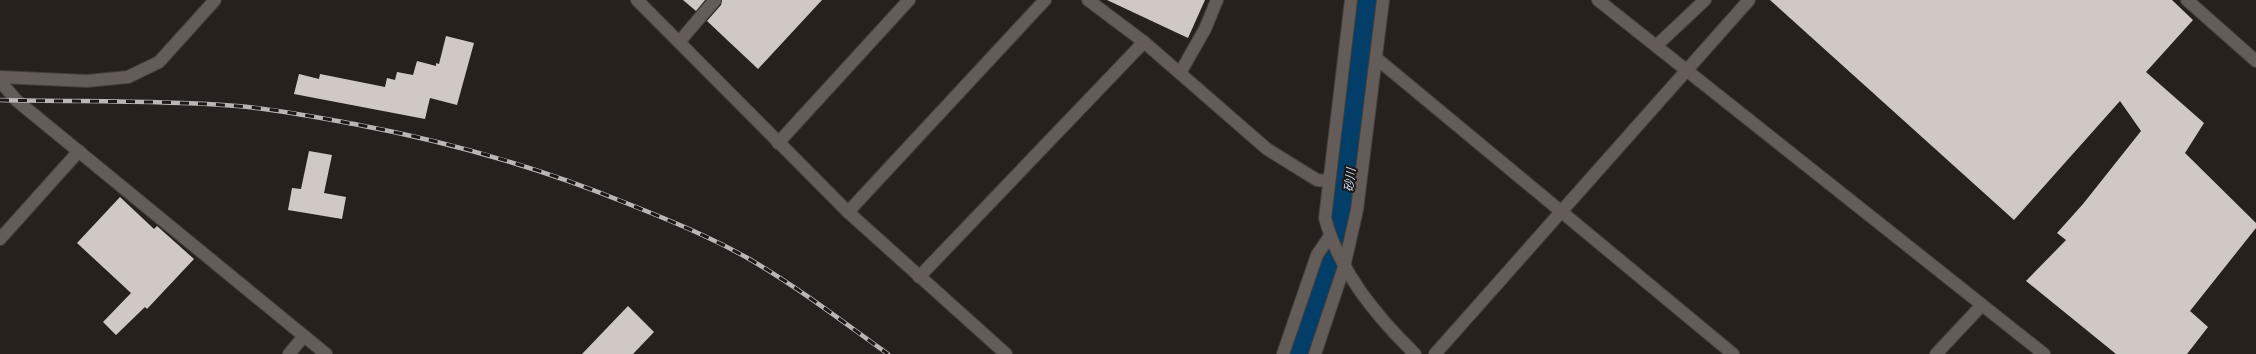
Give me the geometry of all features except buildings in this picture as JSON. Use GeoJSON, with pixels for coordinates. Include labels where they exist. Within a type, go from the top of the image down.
{"type":"FeatureCollection","features":[{"type":"Feature","properties":{"kind":"street"},"geometry":{"type":"LineString","coordinates":[[0,77],[87,81],[128,77],[159,62],[215,0]]}},
{"type":"Feature","properties":{"kind":"street"},"geometry":{"type":"LineString","coordinates":[[637,0],[848,212],[1006,354]]}},
{"type":"Feature","properties":{"kind":"street"},"geometry":{"type":"LineString","coordinates":[[678,42],[715,0]]}},
{"type":"Feature","properties":{"kind":"street"},"geometry":{"type":"LineString","coordinates":[[778,143],[909,0]]}},
{"type":"Feature","properties":{"kind":"street"},"geometry":{"type":"LineString","coordinates":[[848,212],[1045,0]]}},
{"type":"Feature","properties":{"kind":"street"},"geometry":{"type":"LineString","coordinates":[[1088,0],[1144,42],[1267,149],[1317,180],[1329,181]]}},
{"type":"Feature","properties":{"kind":"street"},"geometry":{"type":"LineString","coordinates":[[1180,73],[1205,28],[1218,0]]}},
{"type":"Feature","properties":{"kind":"street"},"geometry":{"type":"LineString","coordinates":[[1351,0],[1325,218],[1330,236],[1344,267],[1397,336],[1415,354]]}},
{"type":"Feature","properties":{"kind":"street"},"geometry":{"type":"LineString","coordinates":[[1315,354],[1344,267],[1357,210],[1383,0]]}},
{"type":"Feature","properties":{"kind":"street"},"geometry":{"type":"LineString","coordinates":[[1598,0],[2044,354]]}},
{"type":"Feature","properties":{"kind":"street"},"geometry":{"type":"LineString","coordinates":[[1656,46],[1705,0]]}},
{"type":"Feature","properties":{"kind":"street"},"geometry":{"type":"LineString","coordinates":[[1435,354],[1560,211],[1687,72],[1749,0]]}},
{"type":"Feature","properties":{"kind":"street"},"geometry":{"type":"LineString","coordinates":[[2188,0],[2256,61]]}},
{"type":"Feature","properties":{"kind":"street"},"geometry":{"type":"LineString","coordinates":[[919,277],[1144,42]]}},
{"type":"Feature","properties":{"kind":"street"},"geometry":{"type":"LineString","coordinates":[[1376,58],[1733,354]]}},
{"type":"Feature","properties":{"kind":"street"},"geometry":{"type":"LineString","coordinates":[[0,81],[16,100],[326,354]]}},
{"type":"Feature","properties":{"kind":"street"},"geometry":{"type":"LineString","coordinates":[[0,239],[79,151]]}},
{"type":"Feature","properties":{"kind":"street"},"geometry":{"type":"LineString","coordinates":[[1283,354],[1317,255],[1330,236]]}},
{"type":"Feature","properties":{"kind":"street"},"geometry":{"type":"LineString","coordinates":[[1936,354],[1982,305]]}},
{"type":"Feature","properties":{"kind":"street"},"geometry":{"type":"LineString","coordinates":[[290,354],[304,336]]}},
{"type":"Feature","properties":{"kind":"waterway","name":"砂川"},"geometry":{"type":"LineString","coordinates":[[1301,354],[1328,275],[1347,202],[1370,0]]}},
{"type":"Feature","properties":{"kind":"railway"},"geometry":{"type":"LineString","coordinates":[[0,100],[178,103],[252,107],[390,131],[492,156],[592,190],[674,222],[705,236],[751,260],[786,282],[888,354]]}}]}
